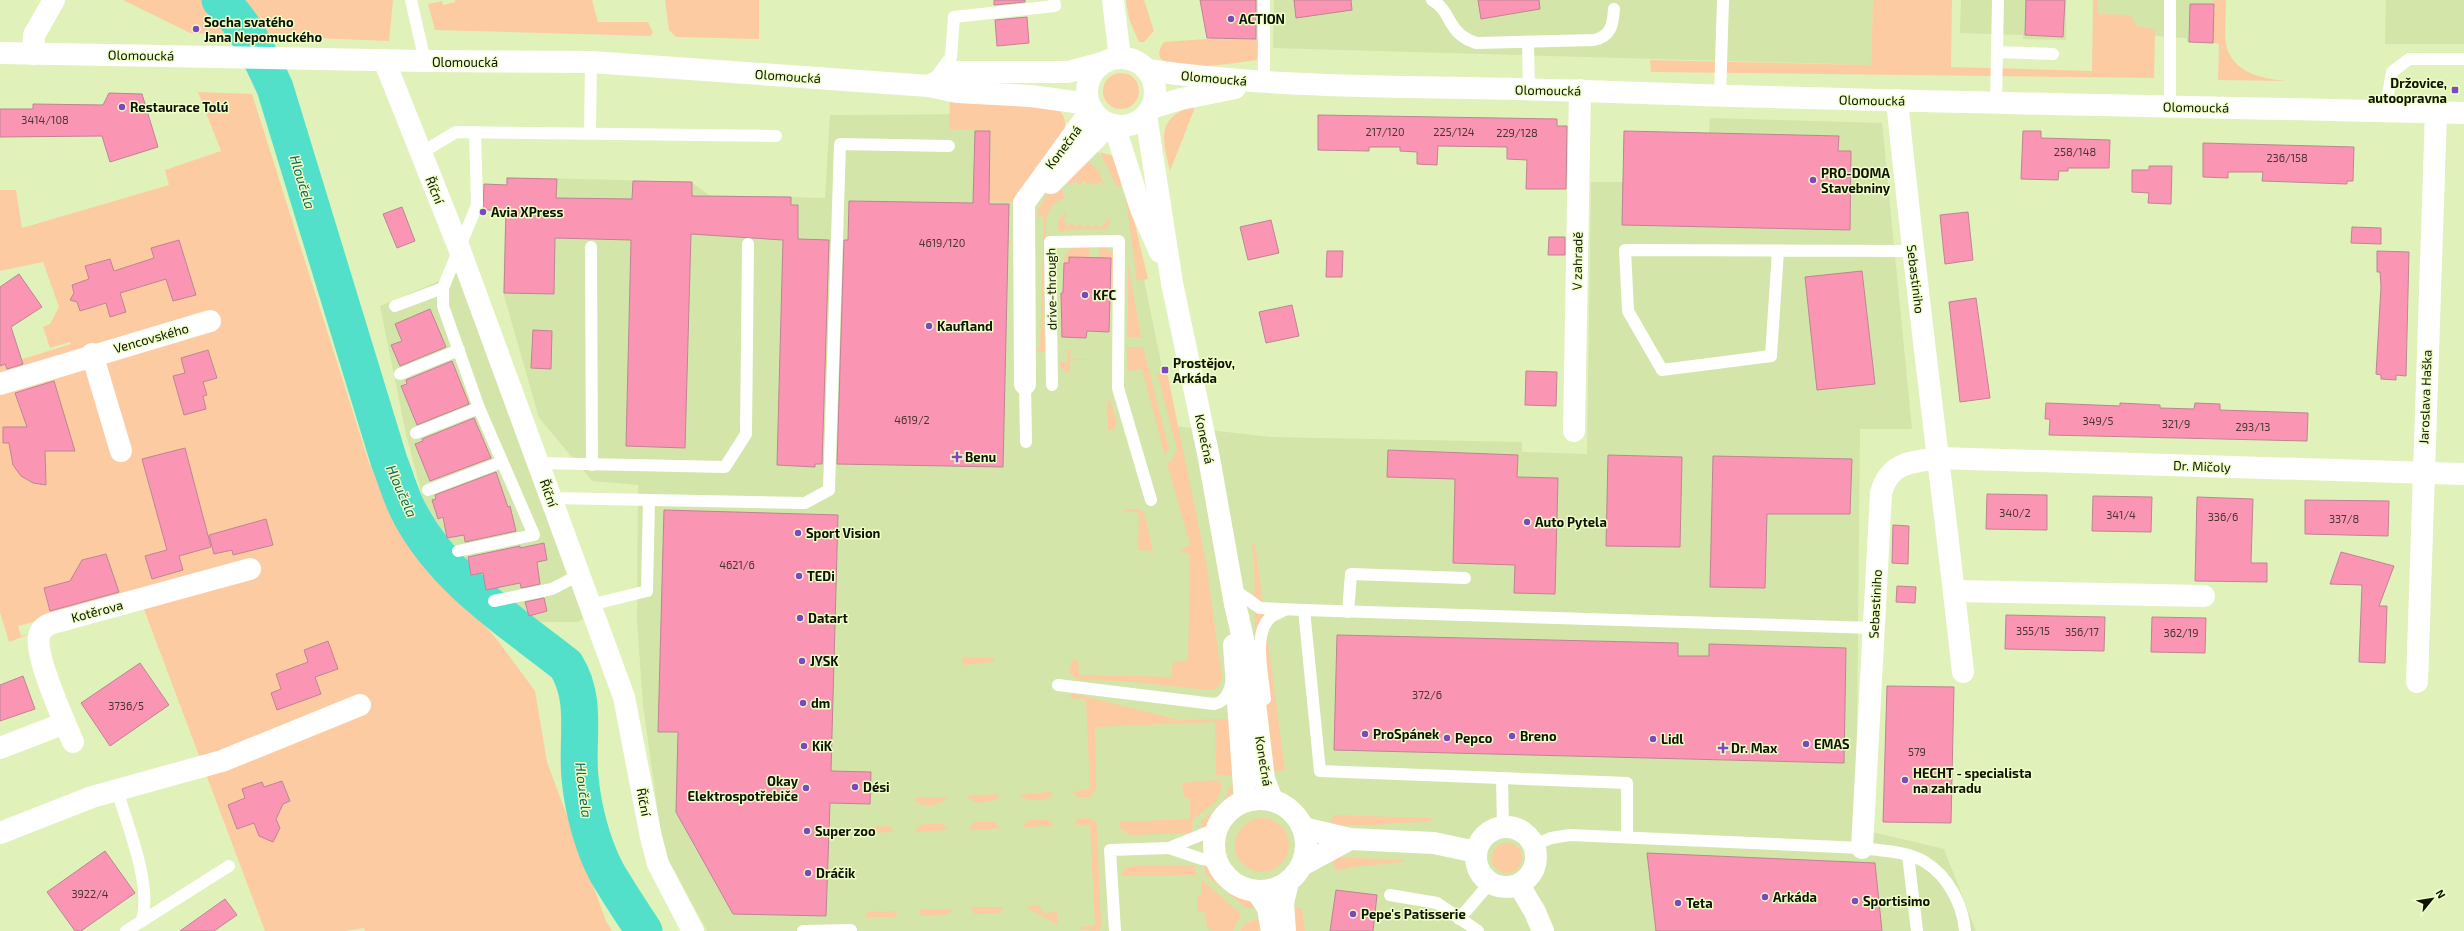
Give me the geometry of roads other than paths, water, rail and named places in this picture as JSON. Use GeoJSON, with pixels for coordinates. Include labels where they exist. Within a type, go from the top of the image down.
{"type":"FeatureCollection","features":[{"type":"Feature","properties":{"kind":"street"},"geometry":{"type":"LineString","coordinates":[[33,54],[34,35],[54,0]]}},
{"type":"Feature","properties":{"kind":"street"},"geometry":{"type":"LineString","coordinates":[[1112,60],[1114,0]]}},
{"type":"Feature","properties":{"kind":"street","name":"Olomoucká"},"geometry":{"type":"LineString","coordinates":[[0,53],[425,61],[591,62],[929,86],[957,92],[1044,97],[1090,107]]}},
{"type":"Feature","properties":{"kind":"street","name":"Říční"},"geometry":{"type":"LineString","coordinates":[[384,60],[459,248],[624,697],[651,837],[658,864],[693,931]]}},
{"type":"Feature","properties":{"kind":"street"},"geometry":{"type":"LineString","coordinates":[[929,86],[956,72],[1068,72],[1112,60]]}},
{"type":"Feature","properties":{"kind":"street"},"geometry":{"type":"LineString","coordinates":[[1112,60],[1094,71],[1088,84],[1090,107],[1099,118],[1112,124]]}},
{"type":"Feature","properties":{"kind":"street","name":"Olomoucká"},"geometry":{"type":"LineString","coordinates":[[1112,60],[1136,61],[1147,70],[1188,76],[1272,83],[1580,90],[1720,97],[2464,113]]}},
{"type":"Feature","properties":{"kind":"street"},"geometry":{"type":"LineString","coordinates":[[1147,70],[1152,77],[1155,92],[1148,111]]}},
{"type":"Feature","properties":{"kind":"street","name":"Olomoucká"},"geometry":{"type":"LineString","coordinates":[[1112,124],[1131,124],[1148,111],[1226,88],[1272,83]]}},
{"type":"Feature","properties":{"kind":"street","name":"V zahradě"},"geometry":{"type":"LineString","coordinates":[[1574,432],[1580,90]]}},
{"type":"Feature","properties":{"kind":"street","name":"Sebastiniho"},"geometry":{"type":"LineString","coordinates":[[1897,100],[1912,251],[1939,458],[1963,672]]}},
{"type":"Feature","properties":{"kind":"street","name":"Konečná"},"geometry":{"type":"LineString","coordinates":[[1025,384],[1024,203],[1028,194],[1090,107]]}},
{"type":"Feature","properties":{"kind":"street","name":"Konečná"},"geometry":{"type":"LineString","coordinates":[[1148,111],[1170,275],[1209,458],[1234,596],[1247,651],[1258,723],[1264,779],[1272,800]]}},
{"type":"Feature","properties":{"kind":"street","name":"Jaroslava Haška"},"geometry":{"type":"LineString","coordinates":[[2417,682],[2422,473],[2436,112]]}},
{"type":"Feature","properties":{"kind":"street","name":"Konečná"},"geometry":{"type":"LineString","coordinates":[[1025,254],[1028,214],[1045,190],[1112,124],[1140,209],[1170,275]]}},
{"type":"Feature","properties":{"kind":"street","name":"Vencovského"},"geometry":{"type":"LineString","coordinates":[[0,384],[92,354],[210,321]]}},
{"type":"Feature","properties":{"kind":"street"},"geometry":{"type":"LineString","coordinates":[[92,354],[121,451]]}},
{"type":"Feature","properties":{"kind":"street","name":"Sebastiniho"},"geometry":{"type":"LineString","coordinates":[[1862,848],[1881,492],[1884,482],[1896,468],[1939,458]]}},
{"type":"Feature","properties":{"kind":"street","name":"Dr. Mičoly"},"geometry":{"type":"LineString","coordinates":[[1939,458],[2464,474]]}},
{"type":"Feature","properties":{"kind":"street","name":"Kotěrova"},"geometry":{"type":"LineString","coordinates":[[0,748],[69,732],[40,654],[39,636],[47,625],[250,569]]}},
{"type":"Feature","properties":{"kind":"street"},"geometry":{"type":"LineString","coordinates":[[1954,591],[2204,596]]}},
{"type":"Feature","properties":{"kind":"street","name":"Konečná"},"geometry":{"type":"LineString","coordinates":[[1234,596],[1236,671],[1245,802]]}},
{"type":"Feature","properties":{"kind":"street"},"geometry":{"type":"LineString","coordinates":[[0,833],[92,797],[222,761],[360,705]]}},
{"type":"Feature","properties":{"kind":"street","name":"Konečná"},"geometry":{"type":"LineString","coordinates":[[1262,799],[1272,800],[1285,806],[1296,816],[1303,828],[1306,841],[1306,853],[1302,865],[1288,882],[1268,891],[1257,891],[1244,888],[1233,882],[1223,872],[1217,861],[1214,850],[1218,828],[1224,817],[1234,808],[1245,802],[1262,799]]}},
{"type":"Feature","properties":{"kind":"street"},"geometry":{"type":"LineString","coordinates":[[1503,827],[1521,831],[1534,845],[1536,864],[1533,873],[1519,885],[1499,887],[1490,883],[1478,870],[1476,852],[1483,838],[1495,829],[1503,827]]}},
{"type":"Feature","properties":{"kind":"street"},"geometry":{"type":"LineString","coordinates":[[1303,828],[1350,839],[1434,843],[1476,852]]}},
{"type":"Feature","properties":{"kind":"street","name":"Konečná"},"geometry":{"type":"LineString","coordinates":[[1302,865],[1350,839]]}},
{"type":"Feature","properties":{"kind":"street"},"geometry":{"type":"LineString","coordinates":[[1285,931],[1283,903],[1288,882]]}},
{"type":"Feature","properties":{"kind":"street"},"geometry":{"type":"LineString","coordinates":[[1519,885],[1535,912],[1543,931]]}},
{"type":"Feature","properties":{"kind":"street"},"geometry":{"type":"LineString","coordinates":[[1257,891],[1268,908],[1272,931]]}},
{"type":"Feature","properties":{"kind":"lane"},"geometry":{"type":"LineString","coordinates":[[411,0],[425,61]]}},
{"type":"Feature","properties":{"kind":"lane"},"geometry":{"type":"LineString","coordinates":[[929,86],[951,57],[954,17],[1055,6],[1054,0]]}},
{"type":"Feature","properties":{"kind":"lane"},"geometry":{"type":"LineString","coordinates":[[1264,0],[1272,83]]}},
{"type":"Feature","properties":{"kind":"lane"},"geometry":{"type":"LineString","coordinates":[[1432,0],[1439,4],[1454,30],[1464,39],[1476,43],[1602,38],[1613,25],[1614,9]]}},
{"type":"Feature","properties":{"kind":"lane"},"geometry":{"type":"LineString","coordinates":[[1720,97],[1723,0]]}},
{"type":"Feature","properties":{"kind":"lane"},"geometry":{"type":"LineString","coordinates":[[1996,103],[1998,0]]}},
{"type":"Feature","properties":{"kind":"lane"},"geometry":{"type":"LineString","coordinates":[[2170,0],[2170,106]]}},
{"type":"Feature","properties":{"kind":"lane"},"geometry":{"type":"LineString","coordinates":[[1528,42],[1529,90]]}},
{"type":"Feature","properties":{"kind":"lane"},"geometry":{"type":"LineString","coordinates":[[1997,52],[2053,54]]}},
{"type":"Feature","properties":{"kind":"lane"},"geometry":{"type":"LineString","coordinates":[[2385,111],[2392,72],[2409,59],[2464,59]]}},
{"type":"Feature","properties":{"kind":"lane"},"geometry":{"type":"LineString","coordinates":[[590,132],[591,62]]}},
{"type":"Feature","properties":{"kind":"lane"},"geometry":{"type":"LineString","coordinates":[[421,153],[456,132],[590,132],[776,136]]}},
{"type":"Feature","properties":{"kind":"lane"},"geometry":{"type":"LineString","coordinates":[[458,551],[534,534],[479,408],[443,306],[443,288],[477,205],[475,132]]}},
{"type":"Feature","properties":{"kind":"lane"},"geometry":{"type":"LineString","coordinates":[[551,498],[805,503],[829,490],[840,144],[949,146]]}},
{"type":"Feature","properties":{"kind":"lane","name":"drive-through"},"geometry":{"type":"LineString","coordinates":[[1052,385],[1050,242],[1119,241],[1118,388],[1151,500]]}},
{"type":"Feature","properties":{"kind":"lane"},"geometry":{"type":"LineString","coordinates":[[538,463],[725,467],[746,434],[748,244]]}},
{"type":"Feature","properties":{"kind":"lane"},"geometry":{"type":"LineString","coordinates":[[591,247],[592,465]]}},
{"type":"Feature","properties":{"kind":"lane"},"geometry":{"type":"LineString","coordinates":[[1778,251],[1772,356],[1662,370],[1628,311],[1625,250],[1912,251]]}},
{"type":"Feature","properties":{"kind":"lane"},"geometry":{"type":"LineString","coordinates":[[394,306],[443,288]]}},
{"type":"Feature","properties":{"kind":"lane"},"geometry":{"type":"LineString","coordinates":[[400,374],[459,350]]}},
{"type":"Feature","properties":{"kind":"lane"},"geometry":{"type":"LineString","coordinates":[[1025,384],[1026,442]]}},
{"type":"Feature","properties":{"kind":"lane"},"geometry":{"type":"LineString","coordinates":[[416,433],[479,408]]}},
{"type":"Feature","properties":{"kind":"lane"},"geometry":{"type":"LineString","coordinates":[[428,490],[502,462]]}},
{"type":"Feature","properties":{"kind":"lane"},"geometry":{"type":"LineString","coordinates":[[590,605],[647,591],[649,500]]}},
{"type":"Feature","properties":{"kind":"lane"},"geometry":{"type":"LineString","coordinates":[[1348,612],[1351,574],[1466,578]]}},
{"type":"Feature","properties":{"kind":"lane"},"geometry":{"type":"LineString","coordinates":[[494,601],[552,589],[579,575]]}},
{"type":"Feature","properties":{"kind":"lane"},"geometry":{"type":"LineString","coordinates":[[1234,596],[1260,608],[1285,610],[1874,628]]}},
{"type":"Feature","properties":{"kind":"lane"},"geometry":{"type":"LineString","coordinates":[[1258,723],[1266,706],[1259,641],[1264,626],[1271,617],[1285,610]]}},
{"type":"Feature","properties":{"kind":"lane"},"geometry":{"type":"LineString","coordinates":[[1304,610],[1320,771],[1627,783],[1627,837]]}},
{"type":"Feature","properties":{"kind":"lane"},"geometry":{"type":"LineString","coordinates":[[1058,685],[1214,704],[1220,703],[1226,698],[1236,671]]}},
{"type":"Feature","properties":{"kind":"lane"},"geometry":{"type":"LineString","coordinates":[[1502,778],[1503,827]]}},
{"type":"Feature","properties":{"kind":"lane"},"geometry":{"type":"LineString","coordinates":[[117,790],[143,882],[145,910],[142,921]]}},
{"type":"Feature","properties":{"kind":"lane"},"geometry":{"type":"LineString","coordinates":[[1115,931],[1110,850],[1169,848],[1218,828]]}},
{"type":"Feature","properties":{"kind":"lane"},"geometry":{"type":"LineString","coordinates":[[1534,845],[1551,838],[1570,835],[1862,848],[1908,855],[1924,861],[1946,882],[1960,908],[1965,931]]}},
{"type":"Feature","properties":{"kind":"lane"},"geometry":{"type":"LineString","coordinates":[[1169,848],[1202,859],[1217,861]]}},
{"type":"Feature","properties":{"kind":"lane"},"geometry":{"type":"LineString","coordinates":[[1908,855],[1918,931]]}},
{"type":"Feature","properties":{"kind":"lane"},"geometry":{"type":"LineString","coordinates":[[126,931],[229,866]]}},
{"type":"Feature","properties":{"kind":"lane"},"geometry":{"type":"LineString","coordinates":[[1459,919],[1490,883]]}},
{"type":"Feature","properties":{"kind":"lane"},"geometry":{"type":"LineString","coordinates":[[1390,895],[1437,902],[1478,931]]}},
{"type":"Feature","properties":{"kind":"lane"},"geometry":{"type":"LineString","coordinates":[[803,931],[851,930]]}},
{"type":"Feature","properties":{"kind":"waterway","name":"Hloučela"},"geometry":{"type":"LineString","coordinates":[[220,0],[245,30],[252,41],[275,88],[389,461],[401,495],[424,538],[460,579],[501,615],[566,665],[573,678],[577,692],[580,720],[580,778],[583,802],[589,826],[596,849],[606,871],[644,931]]}},
{"type":"Feature","properties":{"kind":"place","name":"ACTION"},"geometry":{"type":"Point","coordinates":[1231,19]}},
{"type":"Feature","properties":{"kind":"place","name":"Socha svatého Jana Nepomuckého"},"geometry":{"type":"Point","coordinates":[196,29]}},
{"type":"Feature","properties":{"kind":"place","name":"Držovice, autoopravna"},"geometry":{"type":"Point","coordinates":[2455,90]}},
{"type":"Feature","properties":{"kind":"place","name":"Restaurace Tolú"},"geometry":{"type":"Point","coordinates":[122,107]}},
{"type":"Feature","properties":{"kind":"place","name":"PRO-DOMA Stavebniny"},"geometry":{"type":"Point","coordinates":[1813,180]}},
{"type":"Feature","properties":{"kind":"place","name":"Avia XPress"},"geometry":{"type":"Point","coordinates":[483,212]}},
{"type":"Feature","properties":{"kind":"place","name":"KFC"},"geometry":{"type":"Point","coordinates":[1085,295]}},
{"type":"Feature","properties":{"kind":"place","name":"Kaufland"},"geometry":{"type":"Point","coordinates":[929,326]}},
{"type":"Feature","properties":{"kind":"place","name":"Prostějov, Arkáda"},"geometry":{"type":"Point","coordinates":[1165,370]}},
{"type":"Feature","properties":{"kind":"place","name":"Benu"},"geometry":{"type":"Point","coordinates":[957,457]}},
{"type":"Feature","properties":{"kind":"place","name":"Auto Pytela"},"geometry":{"type":"Point","coordinates":[1527,522]}},
{"type":"Feature","properties":{"kind":"place","name":"Sport Vision"},"geometry":{"type":"Point","coordinates":[798,533]}},
{"type":"Feature","properties":{"kind":"place","name":"TEDi"},"geometry":{"type":"Point","coordinates":[799,576]}},
{"type":"Feature","properties":{"kind":"place","name":"Datart"},"geometry":{"type":"Point","coordinates":[800,618]}},
{"type":"Feature","properties":{"kind":"place","name":"JYSK"},"geometry":{"type":"Point","coordinates":[802,661]}},
{"type":"Feature","properties":{"kind":"place","name":"dm"},"geometry":{"type":"Point","coordinates":[803,703]}},
{"type":"Feature","properties":{"kind":"place","name":"ProSpánek"},"geometry":{"type":"Point","coordinates":[1365,734]}},
{"type":"Feature","properties":{"kind":"place","name":"Breno"},"geometry":{"type":"Point","coordinates":[1512,736]}},
{"type":"Feature","properties":{"kind":"place","name":"Pepco"},"geometry":{"type":"Point","coordinates":[1447,738]}},
{"type":"Feature","properties":{"kind":"place","name":"Lidl"},"geometry":{"type":"Point","coordinates":[1653,739]}},
{"type":"Feature","properties":{"kind":"place","name":"EMAS"},"geometry":{"type":"Point","coordinates":[1806,744]}},
{"type":"Feature","properties":{"kind":"place","name":"KiK"},"geometry":{"type":"Point","coordinates":[804,746]}},
{"type":"Feature","properties":{"kind":"place","name":"Dr. Max"},"geometry":{"type":"Point","coordinates":[1723,748]}},
{"type":"Feature","properties":{"kind":"place","name":"HECHT - specialista na zahradu"},"geometry":{"type":"Point","coordinates":[1905,780]}},
{"type":"Feature","properties":{"kind":"place","name":"Dési"},"geometry":{"type":"Point","coordinates":[855,787]}},
{"type":"Feature","properties":{"kind":"place","name":"Okay Elektrospotřebiče"},"geometry":{"type":"Point","coordinates":[806,788]}},
{"type":"Feature","properties":{"kind":"place","name":"Super zoo"},"geometry":{"type":"Point","coordinates":[807,831]}},
{"type":"Feature","properties":{"kind":"place","name":"Dráčik"},"geometry":{"type":"Point","coordinates":[808,873]}},
{"type":"Feature","properties":{"kind":"place","name":"Arkáda"},"geometry":{"type":"Point","coordinates":[1765,897]}},
{"type":"Feature","properties":{"kind":"place","name":"Sportisimo"},"geometry":{"type":"Point","coordinates":[1855,901]}},
{"type":"Feature","properties":{"kind":"place","name":"Teta"},"geometry":{"type":"Point","coordinates":[1678,903]}},
{"type":"Feature","properties":{"kind":"place","name":"Pepe's Patisserie"},"geometry":{"type":"Point","coordinates":[1353,914]}}]}
